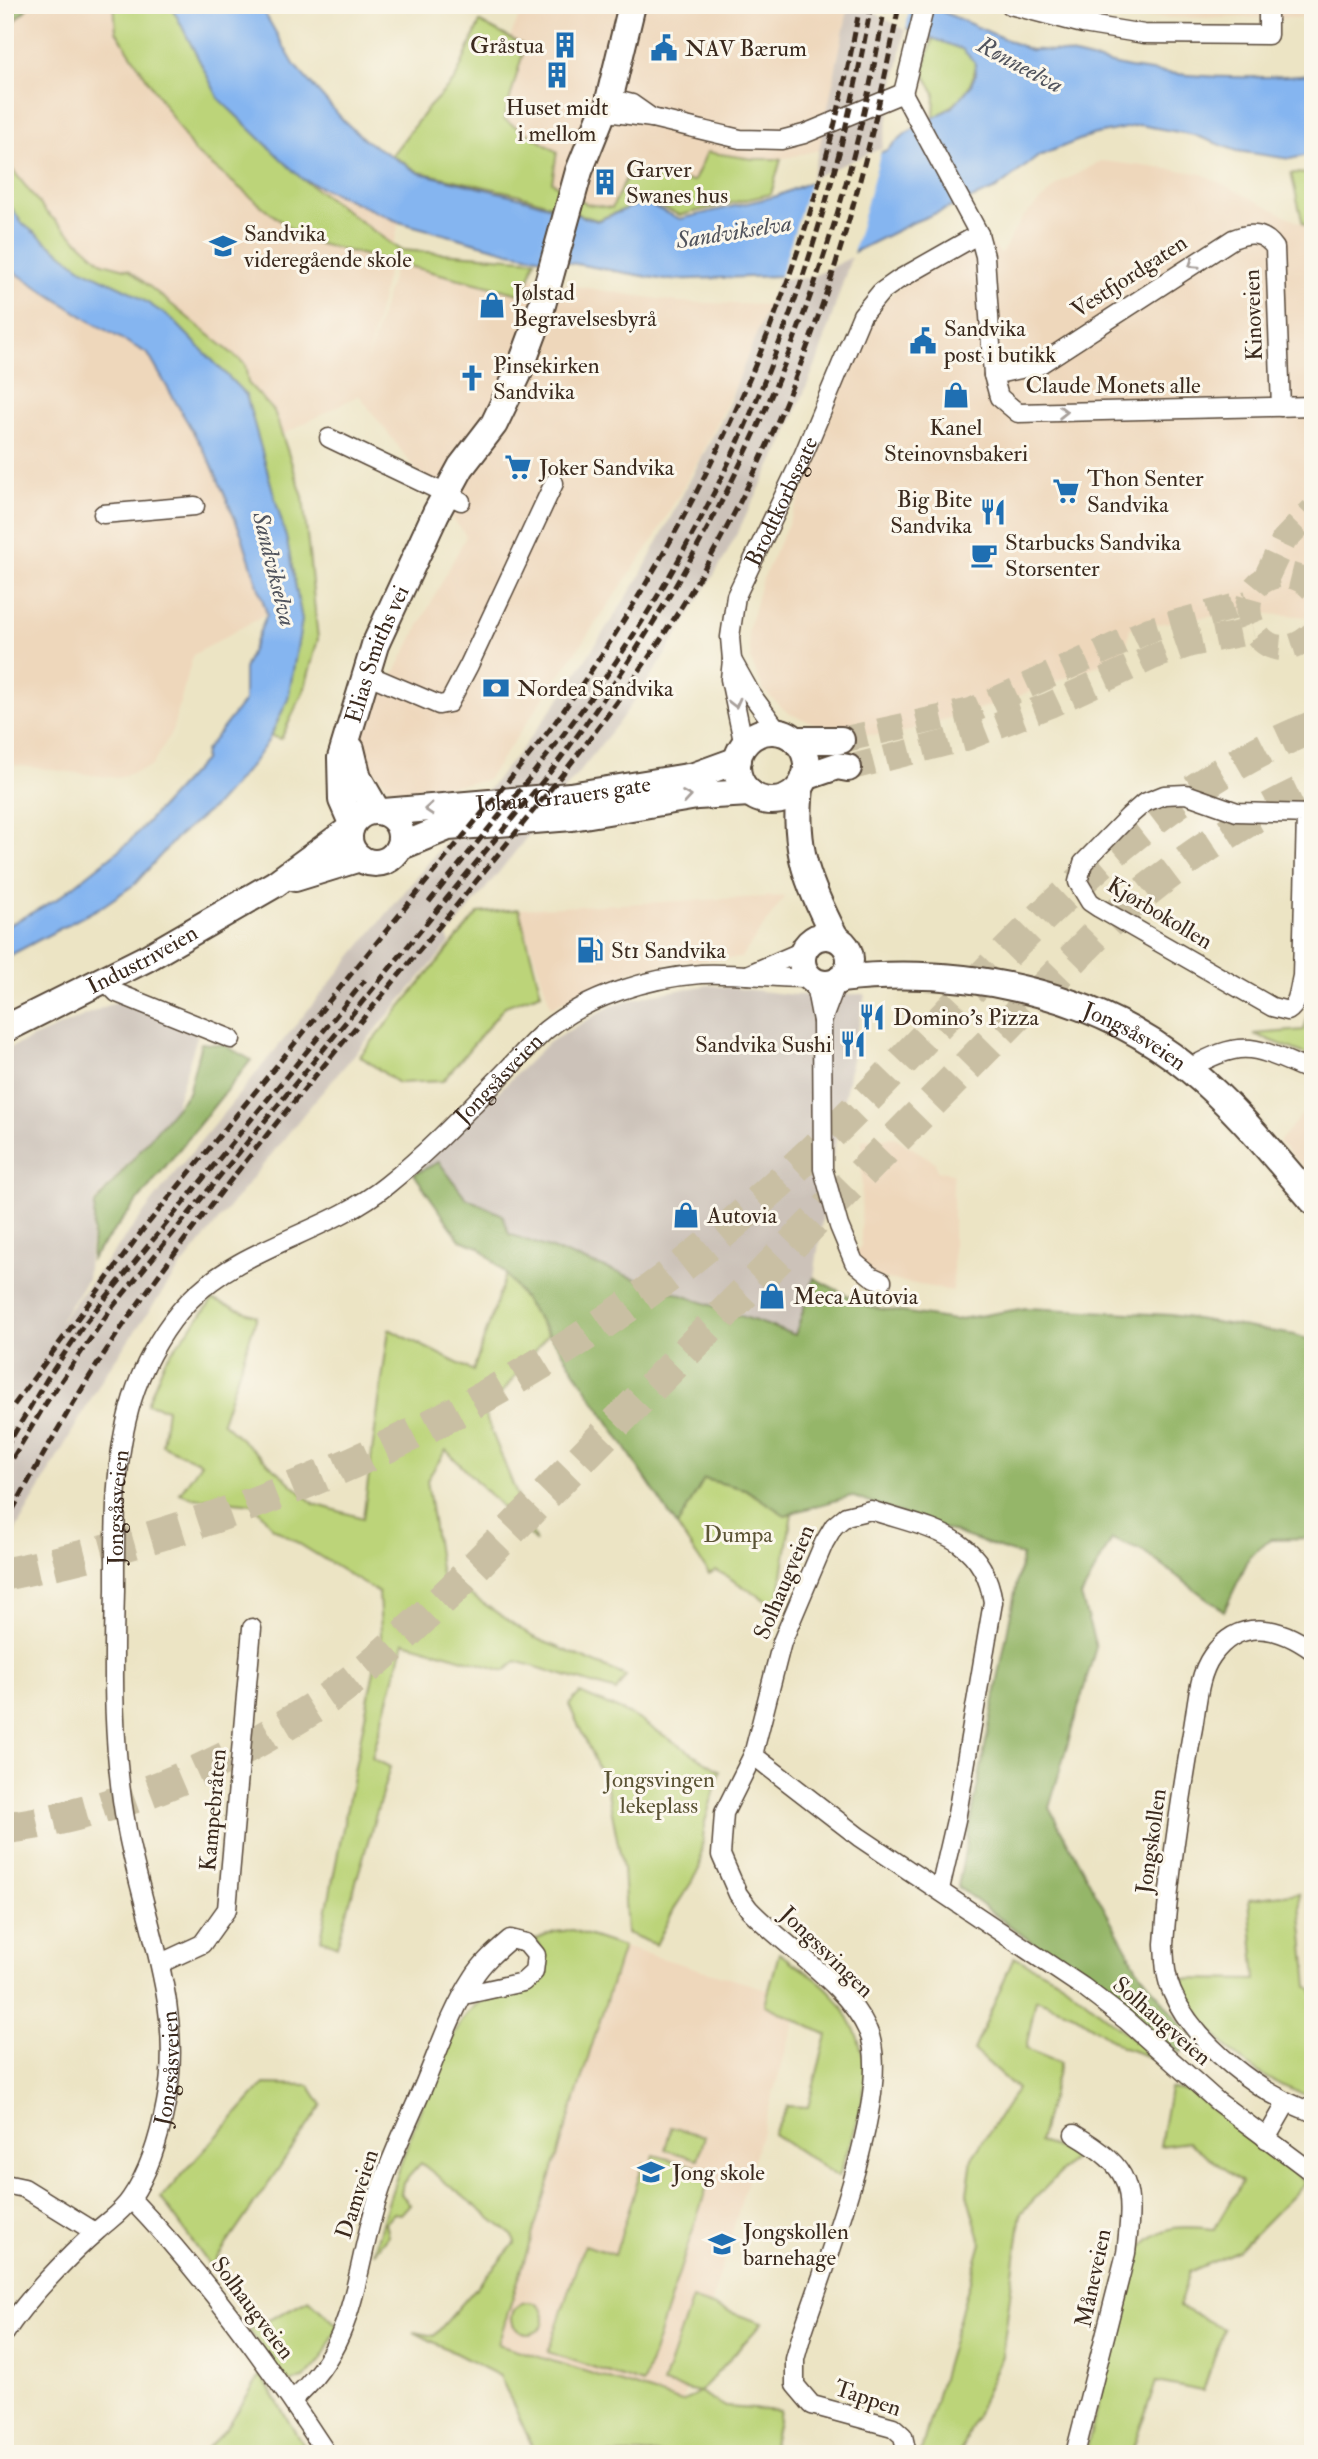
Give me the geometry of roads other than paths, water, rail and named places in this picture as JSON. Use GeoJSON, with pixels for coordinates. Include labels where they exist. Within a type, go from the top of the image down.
{"type":"FeatureCollection","features":[{"type":"Feature","properties":{"kind":"main road"},"geometry":{"type":"LineString","coordinates":[[603,103],[618,5]]}},
{"type":"Feature","properties":{"kind":"main road"},"geometry":{"type":"LineString","coordinates":[[603,103],[632,5]]}},
{"type":"Feature","properties":{"kind":"main road","name":"Elias Smiths vei"},"geometry":{"type":"LineString","coordinates":[[380,811],[358,778],[351,750],[468,457],[494,424],[529,348],[579,171],[582,139],[603,103]]}},
{"type":"Feature","properties":{"kind":"main road","name":"Elias Smiths vei"},"geometry":{"type":"LineString","coordinates":[[351,826],[342,800],[341,758],[346,734],[366,681],[375,645],[454,497]]}},
{"type":"Feature","properties":{"kind":"main road"},"geometry":{"type":"LineString","coordinates":[[814,893],[804,968],[826,980],[850,965],[814,893],[798,848],[738,772],[741,753],[759,734],[841,740]]}},
{"type":"Feature","properties":{"kind":"main road"},"geometry":{"type":"LineString","coordinates":[[787,736],[806,757],[798,848]]}},
{"type":"Feature","properties":{"kind":"main road","name":"Johan Grauers gate"},"geometry":{"type":"LineString","coordinates":[[380,811],[570,796],[694,776],[741,753]]}},
{"type":"Feature","properties":{"kind":"main road"},"geometry":{"type":"LineString","coordinates":[[757,797],[783,799],[803,783],[837,766],[848,768]]}},
{"type":"Feature","properties":{"kind":"main road","name":"Johan Grauers gate"},"geometry":{"type":"LineString","coordinates":[[399,847],[448,827],[572,817],[696,796],[757,797]]}},
{"type":"Feature","properties":{"kind":"main road"},"geometry":{"type":"LineString","coordinates":[[380,811],[392,817],[399,828],[399,847],[391,857],[382,862],[360,858],[352,849],[351,826],[361,814],[380,811]]}},
{"type":"Feature","properties":{"kind":"main road","name":"Industriveien"},"geometry":{"type":"LineString","coordinates":[[5,1029],[106,982],[275,884],[351,826]]}},
{"type":"Feature","properties":{"kind":"main road","name":"Industriveien"},"geometry":{"type":"LineString","coordinates":[[275,884],[360,858]]}},
{"type":"Feature","properties":{"kind":"main road"},"geometry":{"type":"LineString","coordinates":[[806,947],[820,937],[841,943]]}},
{"type":"Feature","properties":{"kind":"main road","name":"Jongsåsveien"},"geometry":{"type":"LineString","coordinates":[[841,943],[901,975]]}},
{"type":"Feature","properties":{"kind":"main road","name":"Jongsåsveien"},"geometry":{"type":"LineString","coordinates":[[826,980],[901,975],[998,983],[1049,996],[1126,1028],[1188,1069],[1233,1110],[1313,1201]]}},
{"type":"Feature","properties":{"kind":"street"},"geometry":{"type":"LineString","coordinates":[[603,103],[740,139],[781,140],[804,134],[903,93],[925,5]]}},
{"type":"Feature","properties":{"kind":"street"},"geometry":{"type":"LineString","coordinates":[[1010,5],[1083,24],[1144,34],[1268,35],[1268,5]]}},
{"type":"Feature","properties":{"kind":"street","name":"Claude Monets alle"},"geometry":{"type":"LineString","coordinates":[[903,93],[979,234],[985,256],[993,375],[999,397],[1018,414],[1313,406]]}},
{"type":"Feature","properties":{"kind":"street","name":"Brodtkorbsgate"},"geometry":{"type":"LineString","coordinates":[[741,753],[730,679],[732,615],[743,576],[803,456],[862,315],[881,292],[979,234]]}},
{"type":"Feature","properties":{"kind":"street","name":"Vestfjordgaten"},"geometry":{"type":"LineString","coordinates":[[993,375],[1039,365],[1233,239],[1254,234]]}},
{"type":"Feature","properties":{"kind":"street","name":"Kinoveien"},"geometry":{"type":"LineString","coordinates":[[1254,234],[1263,236],[1275,248],[1281,407]]}},
{"type":"Feature","properties":{"kind":"street"},"geometry":{"type":"LineString","coordinates":[[329,438],[454,497]]}},
{"type":"Feature","properties":{"kind":"street","name":"Elias Smiths vei"},"geometry":{"type":"LineString","coordinates":[[378,679],[439,705],[449,703],[554,483]]}},
{"type":"Feature","properties":{"kind":"street"},"geometry":{"type":"LineString","coordinates":[[103,514],[191,507]]}},
{"type":"Feature","properties":{"kind":"street","name":"Brodtkorbsgate"},"geometry":{"type":"LineString","coordinates":[[732,660],[751,694],[787,736]]}},
{"type":"Feature","properties":{"kind":"street","name":"Kjørbokollen"},"geometry":{"type":"LineString","coordinates":[[1186,794],[1237,812],[1310,815],[1302,976],[1294,1007],[1288,1011],[1272,1007],[1099,908],[1090,902],[1078,882],[1083,863],[1128,817],[1144,803],[1164,795],[1186,794]]}},
{"type":"Feature","properties":{"kind":"street","name":"Jongsåsveien"},"geometry":{"type":"LineString","coordinates":[[747,975],[806,947]]}},
{"type":"Feature","properties":{"kind":"street","name":"Jongsåsveien"},"geometry":{"type":"LineString","coordinates":[[5,2333],[33,2298],[95,2232],[131,2199],[158,2138],[167,2098],[169,2030],[161,1963],[128,1837],[118,1783],[113,1680],[116,1507],[120,1464],[135,1390],[158,1344],[188,1302],[213,1280],[239,1263],[346,1213],[389,1184],[443,1134],[546,1030],[572,1013],[638,985],[703,974],[826,980]]}},
{"type":"Feature","properties":{"kind":"street"},"geometry":{"type":"LineString","coordinates":[[826,980],[822,1021],[823,1169],[839,1226],[854,1262],[882,1281]]}},
{"type":"Feature","properties":{"kind":"street"},"geometry":{"type":"LineString","coordinates":[[106,982],[124,997],[231,1039]]}},
{"type":"Feature","properties":{"kind":"street"},"geometry":{"type":"LineString","coordinates":[[1188,1069],[1215,1054],[1236,1047],[1254,1048],[1313,1072]]}},
{"type":"Feature","properties":{"kind":"street","name":"Solhaugveien"},"geometry":{"type":"LineString","coordinates":[[940,1889],[956,1820],[993,1602],[990,1582],[981,1562],[967,1548],[946,1535],[871,1510],[846,1516],[834,1526],[782,1642],[753,1755],[859,1838],[940,1889],[1083,1987],[1266,2139],[1313,2173]]}},
{"type":"Feature","properties":{"kind":"street","name":"Kampebråten"},"geometry":{"type":"LineString","coordinates":[[161,1963],[202,1944],[227,1909],[233,1871],[253,1628]]}},
{"type":"Feature","properties":{"kind":"street","name":"Jongskollen"},"geometry":{"type":"LineString","coordinates":[[1313,1651],[1283,1632],[1251,1628],[1221,1645],[1210,1658],[1202,1676],[1183,1787],[1164,1944],[1165,1970],[1172,1992],[1194,2026],[1225,2059],[1286,2104],[1313,2112]]}},
{"type":"Feature","properties":{"kind":"street","name":"Jongssvingen"},"geometry":{"type":"LineString","coordinates":[[753,1755],[724,1813],[721,1855],[729,1877],[749,1909],[853,2008],[868,2030],[876,2054],[871,2111],[795,2359],[795,2385],[801,2396]]}},
{"type":"Feature","properties":{"kind":"street","name":"Damveien"},"geometry":{"type":"LineString","coordinates":[[292,2400],[310,2385],[331,2357],[346,2323],[383,2181],[464,1995]]}},
{"type":"Feature","properties":{"kind":"street"},"geometry":{"type":"LineString","coordinates":[[1266,2139],[1286,2104]]}},
{"type":"Feature","properties":{"kind":"street","name":"Måneveien"},"geometry":{"type":"LineString","coordinates":[[1074,2134],[1107,2154],[1122,2173],[1129,2193],[1130,2220],[1126,2253],[1075,2454]]}},
{"type":"Feature","properties":{"kind":"street"},"geometry":{"type":"LineString","coordinates":[[5,2183],[24,2188],[95,2232]]}},
{"type":"Feature","properties":{"kind":"street","name":"Solhaugveien"},"geometry":{"type":"LineString","coordinates":[[131,2199],[185,2259],[292,2400],[327,2454]]}},
{"type":"Feature","properties":{"kind":"street","name":"Tappen"},"geometry":{"type":"LineString","coordinates":[[801,2396],[812,2405],[893,2427],[903,2436],[907,2454]]}},
{"type":"Feature","properties":{"kind":"water"},"geometry":{"type":"Polygon","coordinates":[[[171,5],[260,5],[295,66],[344,121],[365,140],[419,173],[518,197],[597,221],[643,202],[680,219],[777,196],[887,150],[906,133],[953,107],[970,87],[976,73],[975,62],[962,49],[908,29],[869,5],[927,5],[1030,50],[1065,53],[1130,68],[1222,77],[1313,74],[1313,154],[1290,159],[1237,151],[1194,135],[1140,125],[1092,135],[1039,156],[996,189],[914,222],[808,275],[665,280],[510,252],[399,222],[302,179],[219,99],[171,5]]]}},
{"type":"Feature","properties":{"kind":"water","name":"Sandvikselva"},"geometry":{"type":"Polygon","coordinates":[[[5,199],[23,224],[82,269],[129,291],[172,319],[246,395],[287,541],[302,620],[288,699],[268,741],[252,764],[215,806],[176,838],[135,884],[103,906],[5,958],[5,927],[57,899],[128,843],[204,760],[205,751],[244,701],[244,669],[267,614],[241,533],[211,463],[148,354],[95,324],[5,266],[5,199]]]}},
{"type":"Feature","properties":{"kind":"tunnel"},"geometry":{"type":"LineString","coordinates":[[1265,580],[1284,540],[1313,510]]}},
{"type":"Feature","properties":{"kind":"tunnel"},"geometry":{"type":"LineString","coordinates":[[1313,589],[1297,578],[1279,575],[1261,582],[1251,595],[1248,611],[1252,627],[1262,640],[1276,647],[1293,646],[1313,634]]}},
{"type":"Feature","properties":{"kind":"tunnel"},"geometry":{"type":"LineString","coordinates":[[841,740],[971,711],[1149,630],[1248,603]]}},
{"type":"Feature","properties":{"kind":"tunnel"},"geometry":{"type":"LineString","coordinates":[[848,768],[966,738],[1050,705],[1153,657],[1191,644],[1253,631]]}},
{"type":"Feature","properties":{"kind":"tunnel"},"geometry":{"type":"LineString","coordinates":[[5,1574],[97,1553],[188,1526],[277,1494],[364,1457],[449,1416],[532,1369],[611,1318],[687,1262],[785,1177],[841,1124],[1003,956],[1117,849],[1178,801],[1243,760],[1313,727]]}},
{"type":"Feature","properties":{"kind":"tunnel"},"geometry":{"type":"LineString","coordinates":[[5,1828],[88,1811],[169,1784],[283,1726],[355,1678],[452,1590],[1111,920],[1207,846],[1285,800],[1313,787]]}},
{"type":"Feature","properties":{"kind":"railway"},"geometry":{"type":"LineString","coordinates":[[5,1417],[142,1231],[548,732],[605,649],[657,564],[704,477],[746,387],[783,295],[814,200],[840,104],[860,5]]}},
{"type":"Feature","properties":{"kind":"railway"},"geometry":{"type":"LineString","coordinates":[[429,902],[590,699],[659,593],[703,514],[742,434],[806,267],[832,181],[871,5]]}},
{"type":"Feature","properties":{"kind":"railway"},"geometry":{"type":"LineString","coordinates":[[5,1471],[46,1403],[111,1309],[547,776],[610,689],[667,600],[719,507],[764,412],[804,313],[837,213],[864,110],[885,5]]}},
{"type":"Feature","properties":{"kind":"railway"},"geometry":{"type":"LineString","coordinates":[[5,1524],[92,1373],[164,1268],[290,1106],[580,752],[685,601],[725,531],[760,460],[792,387],[819,313],[844,238],[865,161],[899,5]]}},
{"type":"Feature","properties":{"kind":"railway"},"geometry":{"type":"LineString","coordinates":[[5,1449],[47,1379],[86,1322],[365,980]]}},
{"type":"Feature","properties":{"kind":"place","name":"Gråstua"},"geometry":{"type":"Point","coordinates":[565,45]}},
{"type":"Feature","properties":{"kind":"place","name":"NAV Bærum"},"geometry":{"type":"Point","coordinates":[664,48]}},
{"type":"Feature","properties":{"kind":"place","name":"Huset midt i mellom"},"geometry":{"type":"Point","coordinates":[557,75]}},
{"type":"Feature","properties":{"kind":"place","name":"Garver Swanes hus"},"geometry":{"type":"Point","coordinates":[605,182]}},
{"type":"Feature","properties":{"kind":"place","name":"Sandvika videregående skole"},"geometry":{"type":"Point","coordinates":[223,246]}},
{"type":"Feature","properties":{"kind":"place","name":"Jølstad Begravelsesbyrå"},"geometry":{"type":"Point","coordinates":[492,305]}},
{"type":"Feature","properties":{"kind":"place","name":"Sandvika post i butikk"},"geometry":{"type":"Point","coordinates":[923,341]}},
{"type":"Feature","properties":{"kind":"place","name":"Pinsekirken Sandvika"},"geometry":{"type":"Point","coordinates":[472,378]}},
{"type":"Feature","properties":{"kind":"place","name":"Kanel Steinovnsbakeri"},"geometry":{"type":"Point","coordinates":[956,395]}},
{"type":"Feature","properties":{"kind":"place","name":"Joker Sandvika"},"geometry":{"type":"Point","coordinates":[518,467]}},
{"type":"Feature","properties":{"kind":"place","name":"Thon Senter Sandvika"},"geometry":{"type":"Point","coordinates":[1066,491]}},
{"type":"Feature","properties":{"kind":"place","name":"Big Bite Sandvika"},"geometry":{"type":"Point","coordinates":[993,512]}},
{"type":"Feature","properties":{"kind":"place","name":"Starbucks Sandvika Storsenter"},"geometry":{"type":"Point","coordinates":[984,555]}},
{"type":"Feature","properties":{"kind":"place","name":"Nordea Sandvika"},"geometry":{"type":"Point","coordinates":[496,688]}},
{"type":"Feature","properties":{"kind":"place","name":"St1 Sandvika"},"geometry":{"type":"Point","coordinates":[590,950]}},
{"type":"Feature","properties":{"kind":"place","name":"Domino's Pizza"},"geometry":{"type":"Point","coordinates":[872,1017]}},
{"type":"Feature","properties":{"kind":"place","name":"Sandvika Sushi"},"geometry":{"type":"Point","coordinates":[853,1044]}},
{"type":"Feature","properties":{"kind":"place","name":"Autovia"},"geometry":{"type":"Point","coordinates":[686,1215]}},
{"type":"Feature","properties":{"kind":"place","name":"Meca Autovia"},"geometry":{"type":"Point","coordinates":[772,1296]}},
{"type":"Feature","properties":{"kind":"place","name":"Jong skole"},"geometry":{"type":"Point","coordinates":[651,2172]}},
{"type":"Feature","properties":{"kind":"place","name":"Jongskollen barnehage"},"geometry":{"type":"Point","coordinates":[722,2244]}},
{"type":"Feature","properties":{"kind":"water label","name":"Rønneelva"},"geometry":{"type":"Point","coordinates":[1020,65]}},
{"type":"Feature","properties":{"kind":"park label","name":"Dumpa"},"geometry":{"type":"Point","coordinates":[738,1534]}},
{"type":"Feature","properties":{"kind":"park label","name":"Jongsvingen lekeplass"},"geometry":{"type":"Point","coordinates":[659,1792]}}]}
